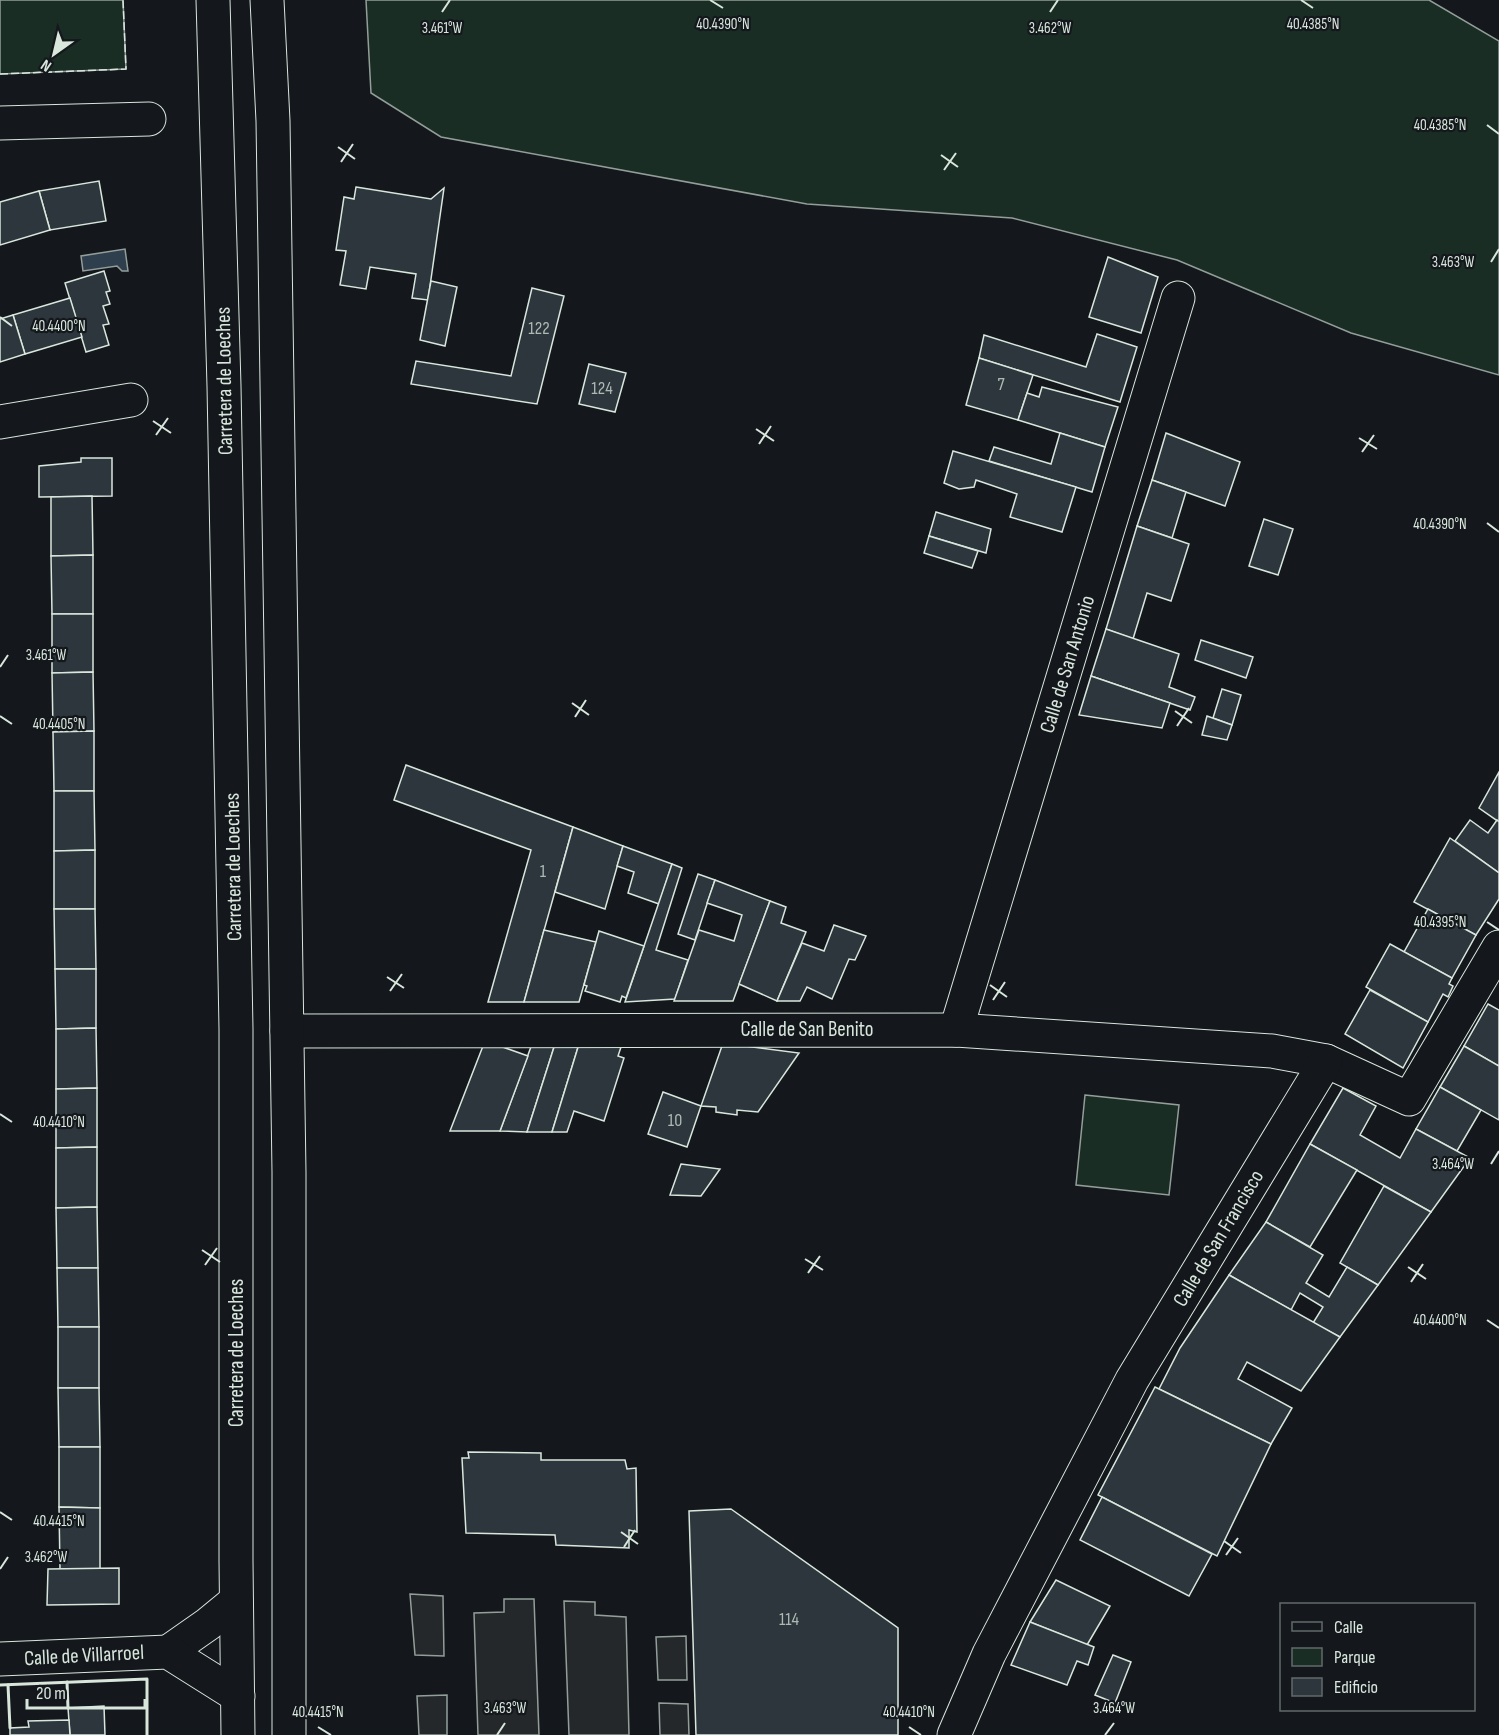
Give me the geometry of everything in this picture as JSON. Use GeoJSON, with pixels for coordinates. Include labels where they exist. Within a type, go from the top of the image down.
{"type":"FeatureCollection","features":[{"type":"Feature","properties":{"kind":"street","name":"Carretera de Loeches"},"geometry":{"type":"LineString","coordinates":[[213,0],[224,386],[236,1029],[238,1735]]}},
{"type":"Feature","properties":{"kind":"street"},"geometry":{"type":"LineString","coordinates":[[267,0],[273,121],[287,1031],[289,1735]]}},
{"type":"Feature","properties":{"kind":"street"},"geometry":{"type":"LineString","coordinates":[[0,123],[149,119]]}},
{"type":"Feature","properties":{"kind":"street","name":"Calle de San Antonio"},"geometry":{"type":"LineString","coordinates":[[956,1030],[1178,298]]}},
{"type":"Feature","properties":{"kind":"street"},"geometry":{"type":"LineString","coordinates":[[0,422],[131,400]]}},
{"type":"Feature","properties":{"kind":"street"},"geometry":{"type":"LineString","coordinates":[[1326,1061],[1410,1099],[1499,946]]}},
{"type":"Feature","properties":{"kind":"street","name":"Calle de San Benito"},"geometry":{"type":"LineString","coordinates":[[287,1031],[956,1030],[1272,1051],[1326,1061]]}},
{"type":"Feature","properties":{"kind":"street","name":"Calle de San Francisco"},"geometry":{"type":"LineString","coordinates":[[954,1735],[989,1654],[1132,1380],[1326,1061]]}},
{"type":"Feature","properties":{"kind":"street","name":"Calle de Villarroel"},"geometry":{"type":"LineString","coordinates":[[0,1659],[168,1652],[208,1624],[236,1600]]}},
{"type":"Feature","properties":{"kind":"street","name":"Calle de Villarroel"},"geometry":{"type":"LineString","coordinates":[[168,1652],[238,1696]]}},
{"type":"Feature","properties":{"kind":"green space"},"geometry":{"type":"Polygon","coordinates":[[[0,0],[123,0],[126,69],[0,74],[0,0]]]}},
{"type":"Feature","properties":{"kind":"green space"},"geometry":{"type":"Polygon","coordinates":[[[366,0],[1429,0],[1499,41],[1499,375],[1351,333],[1177,260],[1012,218],[807,204],[441,137],[371,93],[366,0]]]}},
{"type":"Feature","properties":{"kind":"green space"},"geometry":{"type":"Polygon","coordinates":[[[1085,1095],[1179,1105],[1169,1195],[1076,1185],[1085,1095]]]}},
{"type":"Feature","properties":{"kind":"shaded area"},"geometry":{"type":"Polygon","coordinates":[[[410,1594],[443,1596],[444,1656],[415,1655],[410,1594]]]}},
{"type":"Feature","properties":{"kind":"shaded area"},"geometry":{"type":"Polygon","coordinates":[[[504,1599],[534,1599],[539,1735],[478,1735],[474,1613],[504,1612],[504,1599]]]}},
{"type":"Feature","properties":{"kind":"shaded area"},"geometry":{"type":"Polygon","coordinates":[[[564,1601],[595,1602],[595,1615],[626,1617],[629,1735],[569,1735],[564,1601]]]}},
{"type":"Feature","properties":{"kind":"shaded area"},"geometry":{"type":"Polygon","coordinates":[[[686,1636],[687,1680],[658,1680],[656,1637],[686,1636]]]}},
{"type":"Feature","properties":{"kind":"shaded area"},"geometry":{"type":"Polygon","coordinates":[[[447,1695],[447,1735],[419,1735],[417,1696],[447,1695]]]}},
{"type":"Feature","properties":{"kind":"shaded area"},"geometry":{"type":"Polygon","coordinates":[[[659,1703],[688,1704],[689,1735],[660,1735],[659,1703]]]}},
{"type":"Feature","properties":{"kind":"water"},"geometry":{"type":"Polygon","coordinates":[[[125,249],[128,271],[122,271],[117,266],[83,271],[81,256],[125,249]]]}},
{"type":"Feature","properties":{"kind":"building"},"geometry":{"type":"Polygon","coordinates":[[[99,181],[106,221],[50,230],[39,191],[99,181]]]}},
{"type":"Feature","properties":{"kind":"building"},"geometry":{"type":"Polygon","coordinates":[[[356,187],[431,199],[444,188],[428,300],[412,298],[416,274],[370,267],[366,289],[340,285],[346,251],[336,250],[344,197],[354,199],[356,187]]]}},
{"type":"Feature","properties":{"kind":"building"},"geometry":{"type":"Polygon","coordinates":[[[39,191],[50,230],[0,245],[0,202],[39,191]]]}},
{"type":"Feature","properties":{"kind":"building"},"geometry":{"type":"Polygon","coordinates":[[[1108,257],[1158,277],[1141,333],[1089,317],[1108,257]]]}},
{"type":"Feature","properties":{"kind":"building"},"geometry":{"type":"Polygon","coordinates":[[[104,271],[110,291],[106,292],[110,304],[103,306],[109,324],[103,325],[109,345],[86,352],[65,283],[104,271]]]}},
{"type":"Feature","properties":{"kind":"building"},"geometry":{"type":"Polygon","coordinates":[[[431,281],[457,287],[445,346],[420,340],[431,281]]]}},
{"type":"Feature","properties":{"kind":"building"},"geometry":{"type":"Polygon","coordinates":[[[532,288],[564,296],[537,404],[411,384],[416,361],[511,376],[532,288]]]}},
{"type":"Feature","properties":{"kind":"building"},"geometry":{"type":"Polygon","coordinates":[[[70,298],[82,337],[25,354],[13,315],[70,298]]]}},
{"type":"Feature","properties":{"kind":"building"},"geometry":{"type":"Polygon","coordinates":[[[13,315],[25,354],[0,362],[0,319],[13,315]]]}},
{"type":"Feature","properties":{"kind":"building"},"geometry":{"type":"Polygon","coordinates":[[[1097,334],[1137,347],[1120,402],[979,358],[984,335],[1086,367],[1097,334]]]}},
{"type":"Feature","properties":{"kind":"building"},"geometry":{"type":"Polygon","coordinates":[[[979,358],[1033,375],[1018,420],[966,405],[979,358]]]}},
{"type":"Feature","properties":{"kind":"building"},"geometry":{"type":"Polygon","coordinates":[[[589,364],[626,373],[615,412],[579,404],[589,364]]]}},
{"type":"Feature","properties":{"kind":"building"},"geometry":{"type":"Polygon","coordinates":[[[1042,387],[1118,407],[1105,447],[1018,420],[1027,393],[1039,397],[1042,387]]]}},
{"type":"Feature","properties":{"kind":"building"},"geometry":{"type":"Polygon","coordinates":[[[1060,433],[1105,447],[1092,492],[989,461],[994,447],[1051,464],[1060,433]]]}},
{"type":"Feature","properties":{"kind":"building"},"geometry":{"type":"Polygon","coordinates":[[[1166,433],[1240,462],[1225,506],[1152,480],[1166,433]]]}},
{"type":"Feature","properties":{"kind":"building"},"geometry":{"type":"Polygon","coordinates":[[[953,451],[1076,487],[1062,532],[1010,517],[1017,494],[976,480],[974,487],[959,489],[944,483],[953,451]]]}},
{"type":"Feature","properties":{"kind":"building"},"geometry":{"type":"Polygon","coordinates":[[[81,458],[112,458],[112,496],[39,497],[39,466],[81,462],[81,458]]]}},
{"type":"Feature","properties":{"kind":"building"},"geometry":{"type":"Polygon","coordinates":[[[1152,480],[1186,492],[1172,538],[1137,526],[1152,480]]]}},
{"type":"Feature","properties":{"kind":"building"},"geometry":{"type":"Polygon","coordinates":[[[92,496],[93,555],[51,556],[51,497],[92,496]]]}},
{"type":"Feature","properties":{"kind":"building"},"geometry":{"type":"Polygon","coordinates":[[[936,512],[991,529],[986,553],[929,536],[936,512]]]}},
{"type":"Feature","properties":{"kind":"building"},"geometry":{"type":"Polygon","coordinates":[[[1264,519],[1293,529],[1278,575],[1249,566],[1264,519]]]}},
{"type":"Feature","properties":{"kind":"building"},"geometry":{"type":"Polygon","coordinates":[[[1137,526],[1189,544],[1171,601],[1147,593],[1133,639],[1106,629],[1137,526]]]}},
{"type":"Feature","properties":{"kind":"building"},"geometry":{"type":"Polygon","coordinates":[[[929,536],[978,551],[972,568],[924,553],[929,536]]]}},
{"type":"Feature","properties":{"kind":"building"},"geometry":{"type":"Polygon","coordinates":[[[93,555],[93,614],[52,614],[51,556],[93,555]]]}},
{"type":"Feature","properties":{"kind":"building"},"geometry":{"type":"Polygon","coordinates":[[[52,614],[93,614],[93,672],[52,673],[52,614]]]}},
{"type":"Feature","properties":{"kind":"building"},"geometry":{"type":"Polygon","coordinates":[[[1106,629],[1179,654],[1169,687],[1195,697],[1190,710],[1091,676],[1106,629]]]}},
{"type":"Feature","properties":{"kind":"building"},"geometry":{"type":"Polygon","coordinates":[[[1201,640],[1253,657],[1246,678],[1195,660],[1201,640]]]}},
{"type":"Feature","properties":{"kind":"building"},"geometry":{"type":"Polygon","coordinates":[[[93,672],[94,731],[53,732],[52,673],[93,672]]]}},
{"type":"Feature","properties":{"kind":"building"},"geometry":{"type":"Polygon","coordinates":[[[1091,676],[1170,703],[1162,728],[1079,715],[1091,676]]]}},
{"type":"Feature","properties":{"kind":"building"},"geometry":{"type":"Polygon","coordinates":[[[1222,689],[1241,695],[1232,725],[1213,718],[1222,689]]]}},
{"type":"Feature","properties":{"kind":"building"},"geometry":{"type":"Polygon","coordinates":[[[1207,716],[1232,725],[1227,740],[1202,735],[1207,716]]]}},
{"type":"Feature","properties":{"kind":"building"},"geometry":{"type":"Polygon","coordinates":[[[94,731],[94,791],[54,791],[53,732],[94,731]]]}},
{"type":"Feature","properties":{"kind":"building"},"geometry":{"type":"Polygon","coordinates":[[[406,765],[573,827],[524,1002],[488,1002],[531,850],[394,800],[406,765]]]}},
{"type":"Feature","properties":{"kind":"building"},"geometry":{"type":"Polygon","coordinates":[[[1499,772],[1499,822],[1479,808],[1499,772]]]}},
{"type":"Feature","properties":{"kind":"building"},"geometry":{"type":"Polygon","coordinates":[[[54,791],[94,791],[95,850],[54,851],[54,791]]]}},
{"type":"Feature","properties":{"kind":"building"},"geometry":{"type":"Polygon","coordinates":[[[1470,820],[1488,833],[1497,820],[1499,822],[1499,873],[1455,841],[1470,820]]]}},
{"type":"Feature","properties":{"kind":"building"},"geometry":{"type":"Polygon","coordinates":[[[573,827],[623,846],[605,909],[555,892],[573,827]]]}},
{"type":"Feature","properties":{"kind":"building"},"geometry":{"type":"Polygon","coordinates":[[[1450,838],[1499,873],[1499,899],[1476,935],[1414,902],[1450,838]]]}},
{"type":"Feature","properties":{"kind":"building"},"geometry":{"type":"Polygon","coordinates":[[[623,846],[672,864],[659,904],[628,893],[634,872],[617,866],[623,846]]]}},
{"type":"Feature","properties":{"kind":"building"},"geometry":{"type":"Polygon","coordinates":[[[95,850],[95,909],[54,909],[54,851],[95,850]]]}},
{"type":"Feature","properties":{"kind":"building"},"geometry":{"type":"Polygon","coordinates":[[[672,864],[682,868],[656,950],[688,960],[675,999],[625,1002],[672,864]]]}},
{"type":"Feature","properties":{"kind":"building"},"geometry":{"type":"Polygon","coordinates":[[[698,874],[715,880],[695,940],[678,934],[698,874]]]}},
{"type":"Feature","properties":{"kind":"building"},"geometry":{"type":"Polygon","coordinates":[[[715,880],[770,901],[733,1001],[674,1001],[699,930],[734,941],[742,915],[707,903],[715,880]]]}},
{"type":"Feature","properties":{"kind":"building"},"geometry":{"type":"Polygon","coordinates":[[[770,901],[786,907],[781,923],[806,932],[777,1001],[739,984],[770,901]]]}},
{"type":"Feature","properties":{"kind":"building"},"geometry":{"type":"Polygon","coordinates":[[[54,909],[95,909],[96,969],[55,969],[54,909]]]}},
{"type":"Feature","properties":{"kind":"building"},"geometry":{"type":"Polygon","coordinates":[[[1428,909],[1476,935],[1452,978],[1404,952],[1428,909]]]}},
{"type":"Feature","properties":{"kind":"building"},"geometry":{"type":"Polygon","coordinates":[[[834,925],[866,936],[855,960],[849,959],[832,999],[807,987],[800,1001],[777,1001],[802,943],[824,951],[834,925]]]}},
{"type":"Feature","properties":{"kind":"building"},"geometry":{"type":"Polygon","coordinates":[[[544,930],[596,942],[579,1002],[524,1002],[544,930]]]}},
{"type":"Feature","properties":{"kind":"building"},"geometry":{"type":"Polygon","coordinates":[[[599,931],[644,946],[626,998],[622,996],[620,1002],[585,991],[587,986],[584,985],[599,931]]]}},
{"type":"Feature","properties":{"kind":"building"},"geometry":{"type":"Polygon","coordinates":[[[1390,944],[1452,978],[1449,984],[1453,986],[1448,997],[1443,994],[1428,1022],[1366,987],[1390,944]]]}},
{"type":"Feature","properties":{"kind":"building"},"geometry":{"type":"Polygon","coordinates":[[[55,969],[96,969],[96,1028],[56,1029],[55,969]]]}},
{"type":"Feature","properties":{"kind":"building"},"geometry":{"type":"Polygon","coordinates":[[[1370,990],[1428,1022],[1403,1068],[1345,1034],[1370,990]]]}},
{"type":"Feature","properties":{"kind":"building"},"geometry":{"type":"Polygon","coordinates":[[[1488,1004],[1499,1010],[1499,1066],[1464,1046],[1488,1004]]]}},
{"type":"Feature","properties":{"kind":"building"},"geometry":{"type":"Polygon","coordinates":[[[96,1028],[97,1088],[56,1089],[56,1029],[96,1028]]]}},
{"type":"Feature","properties":{"kind":"building"},"geometry":{"type":"Polygon","coordinates":[[[723,1043],[799,1053],[758,1112],[737,1110],[737,1115],[716,1112],[716,1107],[701,1106],[723,1043]]]}},
{"type":"Feature","properties":{"kind":"building"},"geometry":{"type":"Polygon","coordinates":[[[532,1044],[555,1044],[527,1132],[500,1131],[532,1044]]]}},
{"type":"Feature","properties":{"kind":"building"},"geometry":{"type":"Polygon","coordinates":[[[555,1044],[579,1044],[552,1132],[527,1132],[555,1044]]]}},
{"type":"Feature","properties":{"kind":"building"},"geometry":{"type":"Polygon","coordinates":[[[579,1044],[622,1044],[618,1056],[624,1058],[604,1121],[574,1111],[567,1132],[552,1132],[579,1044]]]}},
{"type":"Feature","properties":{"kind":"building"},"geometry":{"type":"Polygon","coordinates":[[[497,1045],[528,1056],[500,1131],[450,1131],[483,1046],[497,1045]]]}},
{"type":"Feature","properties":{"kind":"building"},"geometry":{"type":"Polygon","coordinates":[[[1464,1046],[1499,1066],[1499,1120],[1440,1087],[1464,1046]]]}},
{"type":"Feature","properties":{"kind":"building"},"geometry":{"type":"Polygon","coordinates":[[[1440,1087],[1481,1110],[1457,1151],[1416,1129],[1440,1087]]]}},
{"type":"Feature","properties":{"kind":"building"},"geometry":{"type":"Polygon","coordinates":[[[97,1088],[97,1147],[56,1148],[56,1089],[97,1088]]]}},
{"type":"Feature","properties":{"kind":"building"},"geometry":{"type":"Polygon","coordinates":[[[1343,1088],[1376,1106],[1360,1135],[1400,1158],[1416,1129],[1470,1158],[1431,1212],[1310,1144],[1343,1088]]]}},
{"type":"Feature","properties":{"kind":"building"},"geometry":{"type":"Polygon","coordinates":[[[663,1092],[701,1106],[687,1147],[648,1134],[663,1092]]]}},
{"type":"Feature","properties":{"kind":"building"},"geometry":{"type":"Polygon","coordinates":[[[1310,1144],[1357,1170],[1310,1247],[1266,1222],[1310,1144]]]}},
{"type":"Feature","properties":{"kind":"building"},"geometry":{"type":"Polygon","coordinates":[[[97,1147],[97,1207],[56,1208],[56,1148],[97,1147]]]}},
{"type":"Feature","properties":{"kind":"building"},"geometry":{"type":"Polygon","coordinates":[[[681,1164],[720,1169],[701,1196],[670,1195],[681,1164]]]}},
{"type":"Feature","properties":{"kind":"building"},"geometry":{"type":"Polygon","coordinates":[[[1384,1186],[1431,1212],[1378,1285],[1340,1263],[1384,1186]]]}},
{"type":"Feature","properties":{"kind":"building"},"geometry":{"type":"Polygon","coordinates":[[[97,1207],[98,1268],[57,1268],[56,1208],[97,1207]]]}},
{"type":"Feature","properties":{"kind":"building"},"geometry":{"type":"Polygon","coordinates":[[[1266,1222],[1323,1255],[1306,1283],[1329,1297],[1347,1267],[1378,1285],[1340,1337],[1313,1323],[1323,1307],[1300,1293],[1291,1310],[1229,1275],[1266,1222]]]}},
{"type":"Feature","properties":{"kind":"building"},"geometry":{"type":"Polygon","coordinates":[[[57,1268],[98,1268],[99,1327],[58,1327],[57,1268]]]}},
{"type":"Feature","properties":{"kind":"building"},"geometry":{"type":"Polygon","coordinates":[[[1229,1275],[1340,1337],[1301,1391],[1247,1362],[1238,1379],[1292,1408],[1271,1444],[1159,1389],[1180,1348],[1229,1275]]]}},
{"type":"Feature","properties":{"kind":"building"},"geometry":{"type":"Polygon","coordinates":[[[58,1327],[99,1327],[99,1388],[58,1388],[58,1327]]]}},
{"type":"Feature","properties":{"kind":"building"},"geometry":{"type":"Polygon","coordinates":[[[1155,1387],[1271,1444],[1217,1556],[1098,1495],[1155,1387]]]}},
{"type":"Feature","properties":{"kind":"building"},"geometry":{"type":"Polygon","coordinates":[[[58,1388],[99,1388],[100,1447],[59,1447],[58,1388]]]}},
{"type":"Feature","properties":{"kind":"building"},"geometry":{"type":"Polygon","coordinates":[[[59,1447],[100,1447],[100,1508],[59,1507],[59,1447]]]}},
{"type":"Feature","properties":{"kind":"building"},"geometry":{"type":"Polygon","coordinates":[[[468,1452],[541,1453],[541,1460],[625,1460],[627,1469],[636,1468],[637,1532],[629,1530],[629,1548],[556,1545],[555,1535],[466,1533],[462,1458],[469,1458],[468,1452]]]}},
{"type":"Feature","properties":{"kind":"building"},"geometry":{"type":"Polygon","coordinates":[[[1102,1497],[1212,1554],[1189,1596],[1080,1540],[1102,1497]]]}},
{"type":"Feature","properties":{"kind":"building"},"geometry":{"type":"Polygon","coordinates":[[[59,1507],[100,1508],[100,1569],[60,1569],[59,1507]]]}},
{"type":"Feature","properties":{"kind":"building"},"geometry":{"type":"Polygon","coordinates":[[[731,1509],[898,1628],[898,1735],[696,1735],[689,1511],[731,1509]]]}},
{"type":"Feature","properties":{"kind":"building"},"geometry":{"type":"Polygon","coordinates":[[[119,1568],[119,1604],[47,1605],[48,1569],[119,1568]]]}},
{"type":"Feature","properties":{"kind":"building"},"geometry":{"type":"Polygon","coordinates":[[[1056,1580],[1110,1606],[1087,1645],[1030,1622],[1056,1580]]]}},
{"type":"Feature","properties":{"kind":"building"},"geometry":{"type":"Polygon","coordinates":[[[1030,1622],[1094,1647],[1088,1665],[1077,1661],[1067,1685],[1011,1665],[1030,1622]]]}},
{"type":"Feature","properties":{"kind":"building"},"geometry":{"type":"Polygon","coordinates":[[[1113,1655],[1131,1662],[1115,1703],[1095,1695],[1113,1655]]]}},
{"type":"Feature","properties":{"kind":"building"},"geometry":{"type":"Polygon","coordinates":[[[104,1706],[105,1735],[70,1735],[68,1708],[104,1706]]]}},
{"type":"Feature","properties":{"kind":"building"},"geometry":{"type":"Polygon","coordinates":[[[69,1720],[70,1735],[10,1735],[10,1728],[29,1727],[28,1721],[69,1720]]]}},
{"type":"Feature","properties":{"kind":"fence"},"geometry":{"type":"LineString","coordinates":[[0,74],[126,69],[123,0]]}},
{"type":"Feature","properties":{"kind":"wall"},"geometry":{"type":"LineString","coordinates":[[0,1685],[147,1679],[147,1735]]}},
{"type":"Feature","properties":{"kind":"wall"},"geometry":{"type":"LineString","coordinates":[[67,1682],[68,1708]]}},
{"type":"Feature","properties":{"kind":"wall"},"geometry":{"type":"LineString","coordinates":[[8,1685],[10,1728]]}}]}
